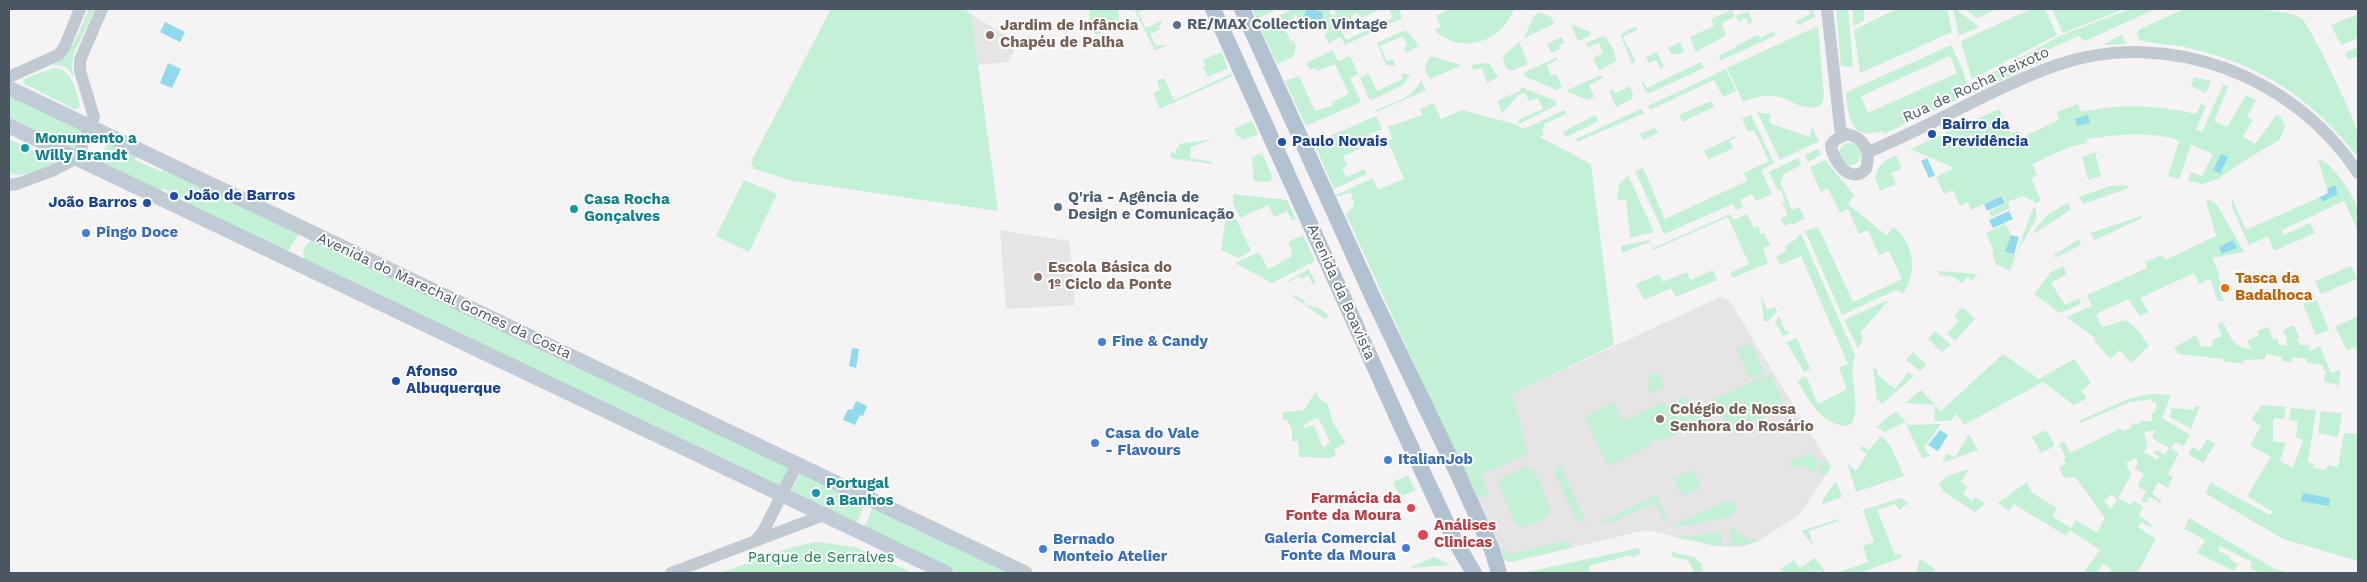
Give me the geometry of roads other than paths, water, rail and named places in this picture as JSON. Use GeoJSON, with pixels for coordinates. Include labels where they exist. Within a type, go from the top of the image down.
{"type":"FeatureCollection","features":[{"type":"Feature","properties":{"kind":"main road","name":"Avenida da Boavista"},"geometry":{"type":"LineString","coordinates":[[1212,9],[1407,439],[1455,541],[1474,573]]}},
{"type":"Feature","properties":{"kind":"main road","name":"Avenida da Boavista"},"geometry":{"type":"LineString","coordinates":[[1242,9],[1374,300],[1461,481],[1492,550],[1499,573]]}},
{"type":"Feature","properties":{"kind":"main road","name":"Avenida do Marechal Gomes da Costa"},"geometry":{"type":"LineString","coordinates":[[9,88],[1025,573]]}},
{"type":"Feature","properties":{"kind":"main road"},"geometry":{"type":"LineString","coordinates":[[9,126],[946,573]]}},
{"type":"Feature","properties":{"kind":"street"},"geometry":{"type":"LineString","coordinates":[[9,76],[58,55],[64,48],[80,9]]}},
{"type":"Feature","properties":{"kind":"street"},"geometry":{"type":"LineString","coordinates":[[9,185],[17,184],[52,171],[77,158],[94,116],[80,71],[80,60],[102,9]]}},
{"type":"Feature","properties":{"kind":"street"},"geometry":{"type":"LineString","coordinates":[[1827,9],[1840,130],[1831,145],[1831,154],[1844,171],[1851,174],[1862,172],[1867,164],[1868,152],[1862,141],[1840,130]]}},
{"type":"Feature","properties":{"kind":"street","name":"Rua de Rocha Peixoto"},"geometry":{"type":"LineString","coordinates":[[1868,152],[2058,65],[2102,55],[2141,52],[2187,57],[2226,67],[2274,91],[2307,115],[2336,144],[2358,173]]}},
{"type":"Feature","properties":{"kind":"street"},"geometry":{"type":"LineString","coordinates":[[757,539],[764,530],[797,464]]}},
{"type":"Feature","properties":{"kind":"street"},"geometry":{"type":"LineString","coordinates":[[671,573],[824,515]]}},
{"type":"Feature","properties":{"kind":"water"},"geometry":{"type":"Polygon","coordinates":[[[1313,9],[1323,13],[1322,20],[1314,21],[1310,17],[1304,17],[1306,11],[1313,9]]]}},
{"type":"Feature","properties":{"kind":"water"},"geometry":{"type":"Polygon","coordinates":[[[165,22],[185,32],[180,42],[160,32],[165,22]]]}},
{"type":"Feature","properties":{"kind":"water"},"geometry":{"type":"Polygon","coordinates":[[[168,63],[181,69],[172,88],[160,83],[168,63]]]}},
{"type":"Feature","properties":{"kind":"water"},"geometry":{"type":"Polygon","coordinates":[[[2088,115],[2090,123],[2077,126],[2075,119],[2088,115]]]}},
{"type":"Feature","properties":{"kind":"water"},"geometry":{"type":"Polygon","coordinates":[[[2221,154],[2228,157],[2220,174],[2213,170],[2221,154]]]}},
{"type":"Feature","properties":{"kind":"water"},"geometry":{"type":"Polygon","coordinates":[[[1927,158],[1935,175],[1929,178],[1921,161],[1927,158]]]}},
{"type":"Feature","properties":{"kind":"water"},"geometry":{"type":"Polygon","coordinates":[[[2335,185],[2338,194],[2322,202],[2320,197],[2328,193],[2327,189],[2335,185]]]}},
{"type":"Feature","properties":{"kind":"water"},"geometry":{"type":"Polygon","coordinates":[[[2002,196],[2005,203],[1987,211],[1984,204],[2002,196]]]}},
{"type":"Feature","properties":{"kind":"water"},"geometry":{"type":"Polygon","coordinates":[[[2009,211],[2013,219],[1993,228],[1989,220],[2009,211]]]}},
{"type":"Feature","properties":{"kind":"water"},"geometry":{"type":"Polygon","coordinates":[[[2011,235],[2019,237],[2014,254],[2005,252],[2011,235]]]}},
{"type":"Feature","properties":{"kind":"water"},"geometry":{"type":"Polygon","coordinates":[[[2233,240],[2237,248],[2222,254],[2219,247],[2233,240]]]}},
{"type":"Feature","properties":{"kind":"water"},"geometry":{"type":"Polygon","coordinates":[[[852,348],[859,349],[856,368],[849,366],[852,348]]]}},
{"type":"Feature","properties":{"kind":"water"},"geometry":{"type":"Polygon","coordinates":[[[856,401],[867,406],[863,416],[860,415],[855,425],[843,420],[848,409],[852,410],[856,401]]]}},
{"type":"Feature","properties":{"kind":"water"},"geometry":{"type":"Polygon","coordinates":[[[1940,430],[1948,435],[1938,451],[1928,445],[1940,430]]]}},
{"type":"Feature","properties":{"kind":"water"},"geometry":{"type":"Polygon","coordinates":[[[2303,493],[2330,498],[2329,506],[2301,501],[2303,493]]]}},
{"type":"Feature","properties":{"kind":"place","name":"RE/MAX Collection Vintage"},"geometry":{"type":"Point","coordinates":[1177,25]}},
{"type":"Feature","properties":{"kind":"place","name":"Jardim de Infância Chapéu de Palha"},"geometry":{"type":"Point","coordinates":[990,35]}},
{"type":"Feature","properties":{"kind":"place","name":"Bairro da Previdência"},"geometry":{"type":"Point","coordinates":[1932,134]}},
{"type":"Feature","properties":{"kind":"place","name":"Paulo Novais"},"geometry":{"type":"Point","coordinates":[1282,142]}},
{"type":"Feature","properties":{"kind":"place","name":"Monumento a Willy Brandt"},"geometry":{"type":"Point","coordinates":[25,148]}},
{"type":"Feature","properties":{"kind":"place","name":"João de Barros"},"geometry":{"type":"Point","coordinates":[174,196]}},
{"type":"Feature","properties":{"kind":"place","name":"João Barros"},"geometry":{"type":"Point","coordinates":[147,203]}},
{"type":"Feature","properties":{"kind":"place","name":"Q'ria - Agência de Design e Comunicação"},"geometry":{"type":"Point","coordinates":[1058,207]}},
{"type":"Feature","properties":{"kind":"place","name":"Casa Rocha Gonçalves"},"geometry":{"type":"Point","coordinates":[574,209]}},
{"type":"Feature","properties":{"kind":"place","name":"Pingo Doce"},"geometry":{"type":"Point","coordinates":[86,233]}},
{"type":"Feature","properties":{"kind":"place","name":"Escola Básica do 1º Ciclo da Ponte"},"geometry":{"type":"Point","coordinates":[1038,277]}},
{"type":"Feature","properties":{"kind":"place","name":"Tasca da Badalhoca"},"geometry":{"type":"Point","coordinates":[2225,288]}},
{"type":"Feature","properties":{"kind":"place","name":"Fine & Candy"},"geometry":{"type":"Point","coordinates":[1102,342]}},
{"type":"Feature","properties":{"kind":"place","name":"Afonso Albuquerque"},"geometry":{"type":"Point","coordinates":[396,381]}},
{"type":"Feature","properties":{"kind":"place","name":"Colégio de Nossa Senhora do Rosário"},"geometry":{"type":"Point","coordinates":[1660,419]}},
{"type":"Feature","properties":{"kind":"place","name":"Casa do Vale - Flavours"},"geometry":{"type":"Point","coordinates":[1095,443]}},
{"type":"Feature","properties":{"kind":"place","name":"ItalianJob"},"geometry":{"type":"Point","coordinates":[1388,460]}},
{"type":"Feature","properties":{"kind":"place","name":"Portugal a Banhos"},"geometry":{"type":"Point","coordinates":[816,493]}},
{"type":"Feature","properties":{"kind":"place","name":"Farmácia da Fonte da Moura"},"geometry":{"type":"Point","coordinates":[1411,508]}},
{"type":"Feature","properties":{"kind":"place","name":"Análises Clinicas"},"geometry":{"type":"Point","coordinates":[1423,535]}},
{"type":"Feature","properties":{"kind":"place","name":"Galeria Comercial Fonte da Moura"},"geometry":{"type":"Point","coordinates":[1406,548]}},
{"type":"Feature","properties":{"kind":"place","name":"Bernado Monteio Atelier"},"geometry":{"type":"Point","coordinates":[1043,549]}},
{"type":"Feature","properties":{"kind":"park label","name":"Parque de Serralves"},"geometry":{"type":"Point","coordinates":[821,558]}}]}
